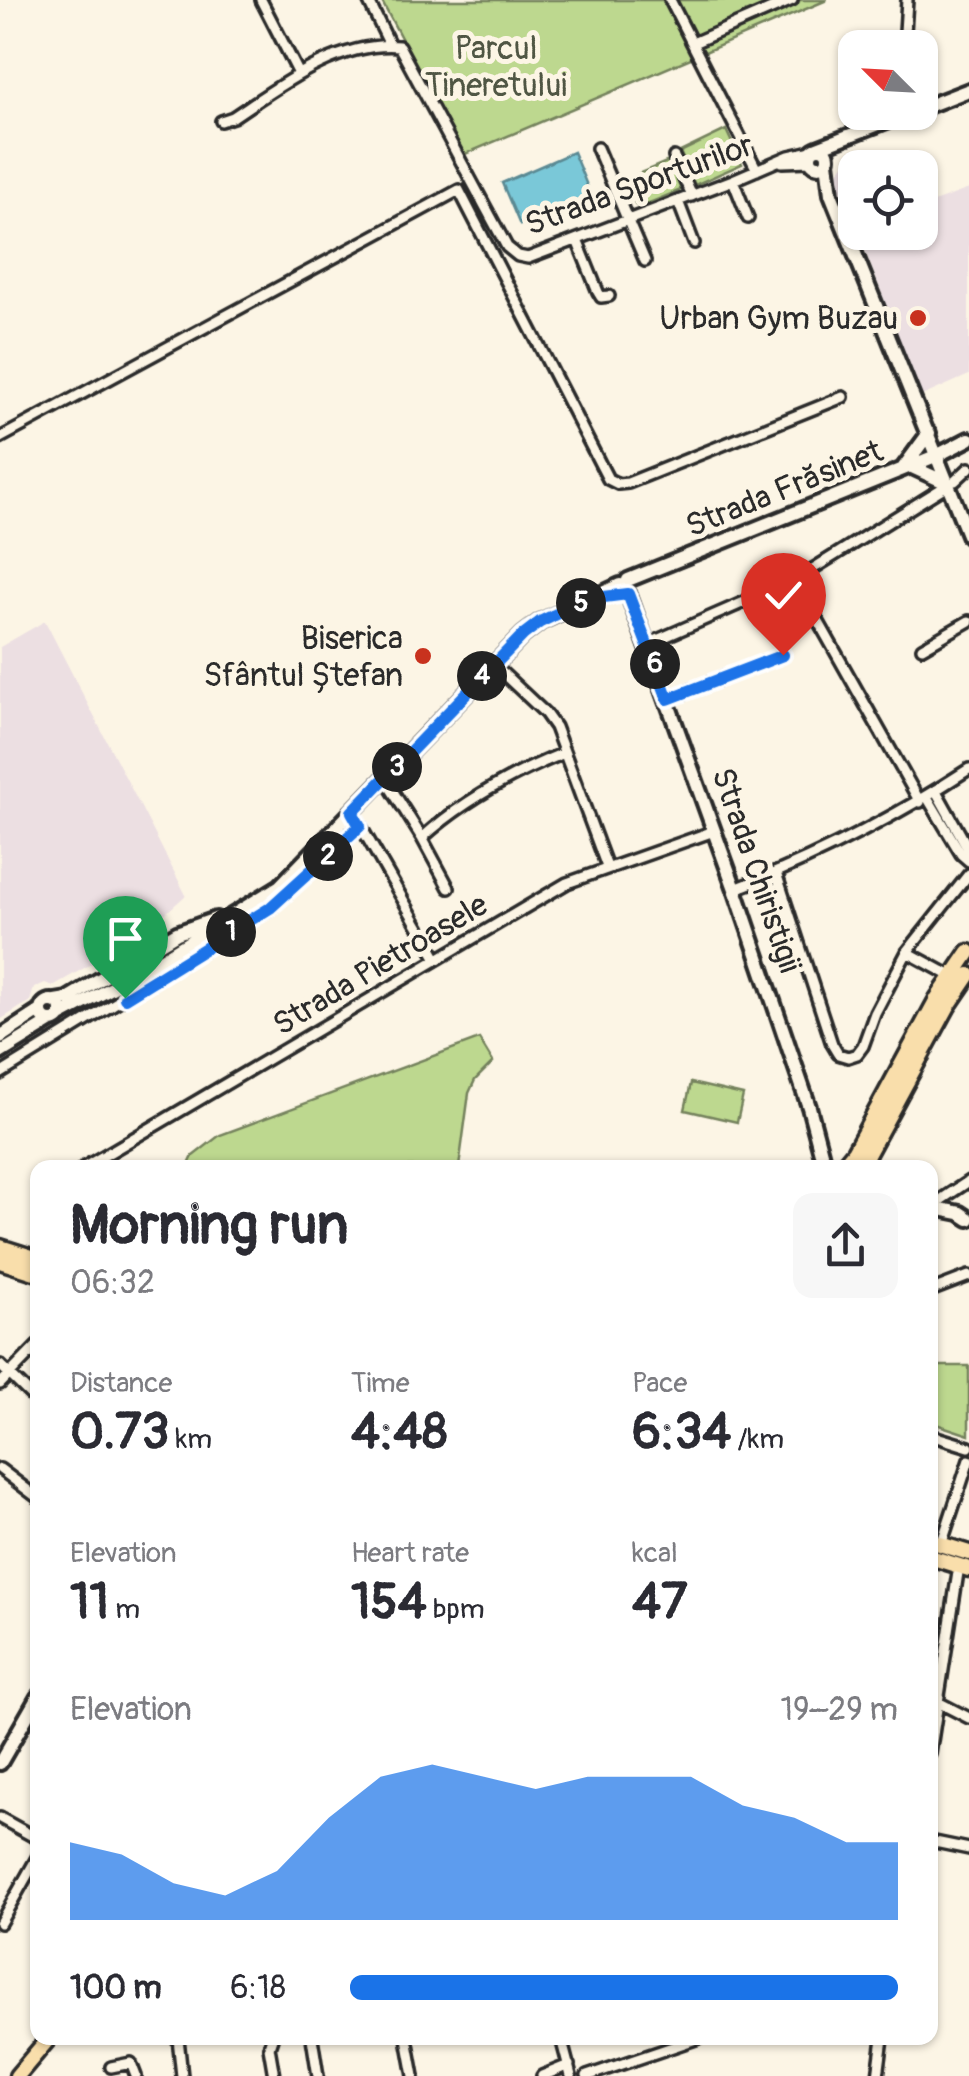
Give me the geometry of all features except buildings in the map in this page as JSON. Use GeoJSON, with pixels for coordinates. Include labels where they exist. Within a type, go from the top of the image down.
{"type":"FeatureCollection","features":[{"type":"Feature","properties":{"kind":"main road"},"geometry":{"type":"LineString","coordinates":[[938,102],[969,90]]}},
{"type":"Feature","properties":{"kind":"main road","name":"Strada Sporturilor"},"geometry":{"type":"LineString","coordinates":[[818,157],[867,130]]}},
{"type":"Feature","properties":{"kind":"main road"},"geometry":{"type":"LineString","coordinates":[[818,157],[952,482],[969,538]]}},
{"type":"Feature","properties":{"kind":"main road"},"geometry":{"type":"LineString","coordinates":[[929,433],[906,468],[952,482]]}},
{"type":"Feature","properties":{"kind":"main road","name":"Strada Frăsinet"},"geometry":{"type":"LineString","coordinates":[[626,589],[652,573],[969,439]]}},
{"type":"Feature","properties":{"kind":"main road"},"geometry":{"type":"LineString","coordinates":[[0,1054],[280,886],[493,664],[540,622],[588,599],[626,589]]}},
{"type":"Feature","properties":{"kind":"main road","name":"Strada Chiristigii"},"geometry":{"type":"LineString","coordinates":[[626,589],[735,889],[809,1107],[823,1160]]}},
{"type":"Feature","properties":{"kind":"main road"},"geometry":{"type":"LineString","coordinates":[[0,1037],[40,1011],[45,1002],[66,999],[177,933],[246,907]]}},
{"type":"Feature","properties":{"kind":"main road"},"geometry":{"type":"LineString","coordinates":[[870,1160],[963,980],[969,952]]}},
{"type":"Feature","properties":{"kind":"main road"},"geometry":{"type":"LineString","coordinates":[[848,1160],[963,980]]}},
{"type":"Feature","properties":{"kind":"main road"},"geometry":{"type":"LineString","coordinates":[[55,1001],[61,1009],[56,1019]]}},
{"type":"Feature","properties":{"kind":"main road"},"geometry":{"type":"LineString","coordinates":[[40,1011],[43,1018],[56,1019]]}},
{"type":"Feature","properties":{"kind":"main road"},"geometry":{"type":"LineString","coordinates":[[938,1209],[966,1215]]}},
{"type":"Feature","properties":{"kind":"main road"},"geometry":{"type":"LineString","coordinates":[[0,1247],[30,1256]]}},
{"type":"Feature","properties":{"kind":"main road"},"geometry":{"type":"LineString","coordinates":[[0,1261],[30,1270]]}},
{"type":"Feature","properties":{"kind":"main road"},"geometry":{"type":"LineString","coordinates":[[938,1544],[969,1553]]}},
{"type":"Feature","properties":{"kind":"main road"},"geometry":{"type":"LineString","coordinates":[[938,1560],[964,1568]]}},
{"type":"Feature","properties":{"kind":"main road"},"geometry":{"type":"LineString","coordinates":[[0,1763],[30,1711]]}},
{"type":"Feature","properties":{"kind":"main road"},"geometry":{"type":"LineString","coordinates":[[17,2076],[43,2045]]}},
{"type":"Feature","properties":{"kind":"street"},"geometry":{"type":"LineString","coordinates":[[261,0],[298,74]]}},
{"type":"Feature","properties":{"kind":"street"},"geometry":{"type":"LineString","coordinates":[[221,122],[234,118],[298,74],[349,53],[390,45],[368,0]]}},
{"type":"Feature","properties":{"kind":"street"},"geometry":{"type":"LineString","coordinates":[[670,0],[757,170]]}},
{"type":"Feature","properties":{"kind":"street"},"geometry":{"type":"LineString","coordinates":[[692,43],[792,0]]}},
{"type":"Feature","properties":{"kind":"street"},"geometry":{"type":"LineString","coordinates":[[905,30],[907,0]]}},
{"type":"Feature","properties":{"kind":"street","name":"Strada Sporturilor"},"geometry":{"type":"LineString","coordinates":[[390,45],[404,50],[507,247],[518,256],[528,258],[577,240],[796,153],[818,157]]}},
{"type":"Feature","properties":{"kind":"street"},"geometry":{"type":"LineString","coordinates":[[597,148],[645,261]]}},
{"type":"Feature","properties":{"kind":"street"},"geometry":{"type":"LineString","coordinates":[[674,157],[692,196]]}},
{"type":"Feature","properties":{"kind":"street"},"geometry":{"type":"LineString","coordinates":[[732,180],[748,218]]}},
{"type":"Feature","properties":{"kind":"street"},"geometry":{"type":"LineString","coordinates":[[0,438],[459,190],[608,479],[628,484],[842,397]]}},
{"type":"Feature","properties":{"kind":"street"},"geometry":{"type":"LineString","coordinates":[[678,201],[694,243]]}},
{"type":"Feature","properties":{"kind":"street"},"geometry":{"type":"LineString","coordinates":[[577,240],[598,292],[601,297],[609,296]]}},
{"type":"Feature","properties":{"kind":"street"},"geometry":{"type":"LineString","coordinates":[[648,644],[796,580],[969,468]]}},
{"type":"Feature","properties":{"kind":"street"},"geometry":{"type":"LineString","coordinates":[[796,580],[960,854],[969,862]]}},
{"type":"Feature","properties":{"kind":"street"},"geometry":{"type":"LineString","coordinates":[[922,648],[969,621]]}},
{"type":"Feature","properties":{"kind":"street"},"geometry":{"type":"LineString","coordinates":[[668,699],[783,655]]}},
{"type":"Feature","properties":{"kind":"street"},"geometry":{"type":"LineString","coordinates":[[493,664],[555,727],[607,867]]}},
{"type":"Feature","properties":{"kind":"street"},"geometry":{"type":"LineString","coordinates":[[422,838],[450,813],[484,792],[564,752]]}},
{"type":"Feature","properties":{"kind":"street"},"geometry":{"type":"LineString","coordinates":[[735,889],[834,849],[928,797],[969,769]]}},
{"type":"Feature","properties":{"kind":"street"},"geometry":{"type":"LineString","coordinates":[[385,779],[449,888]]}},
{"type":"Feature","properties":{"kind":"street"},"geometry":{"type":"LineString","coordinates":[[928,797],[969,850]]}},
{"type":"Feature","properties":{"kind":"street"},"geometry":{"type":"LineString","coordinates":[[352,812],[436,959]]}},
{"type":"Feature","properties":{"kind":"street"},"geometry":{"type":"LineString","coordinates":[[0,1054],[4,1072],[270,908],[360,826]]}},
{"type":"Feature","properties":{"kind":"street","name":"Strada Pietroasele"},"geometry":{"type":"LineString","coordinates":[[96,1160],[567,883],[714,831]]}},
{"type":"Feature","properties":{"kind":"street"},"geometry":{"type":"LineString","coordinates":[[776,873],[838,1054],[848,1057],[863,1046],[875,1013],[908,952],[969,874]]}},
{"type":"Feature","properties":{"kind":"street"},"geometry":{"type":"LineString","coordinates":[[908,952],[963,980]]}},
{"type":"Feature","properties":{"kind":"street"},"geometry":{"type":"LineString","coordinates":[[938,1201],[969,1180]]}},
{"type":"Feature","properties":{"kind":"street"},"geometry":{"type":"LineString","coordinates":[[938,1287],[969,1276]]}},
{"type":"Feature","properties":{"kind":"street"},"geometry":{"type":"LineString","coordinates":[[0,1384],[30,1353]]}},
{"type":"Feature","properties":{"kind":"street"},"geometry":{"type":"LineString","coordinates":[[0,1365],[30,1394]]}},
{"type":"Feature","properties":{"kind":"street"},"geometry":{"type":"LineString","coordinates":[[938,1437],[969,1446]]}},
{"type":"Feature","properties":{"kind":"street"},"geometry":{"type":"LineString","coordinates":[[938,1538],[969,1460]]}},
{"type":"Feature","properties":{"kind":"street"},"geometry":{"type":"LineString","coordinates":[[0,1469],[30,1492]]}},
{"type":"Feature","properties":{"kind":"street"},"geometry":{"type":"LineString","coordinates":[[938,1682],[964,1568]]}},
{"type":"Feature","properties":{"kind":"street"},"geometry":{"type":"LineString","coordinates":[[938,1702],[969,1718]]}},
{"type":"Feature","properties":{"kind":"street"},"geometry":{"type":"LineString","coordinates":[[0,1818],[30,1835]]}},
{"type":"Feature","properties":{"kind":"street"},"geometry":{"type":"LineString","coordinates":[[938,1843],[969,1849]]}},
{"type":"Feature","properties":{"kind":"street"},"geometry":{"type":"LineString","coordinates":[[0,1922],[30,1870]]}},
{"type":"Feature","properties":{"kind":"street"},"geometry":{"type":"LineString","coordinates":[[179,2045],[182,2076]]}},
{"type":"Feature","properties":{"kind":"street"},"geometry":{"type":"LineString","coordinates":[[270,2045],[274,2076]]}},
{"type":"Feature","properties":{"kind":"street"},"geometry":{"type":"LineString","coordinates":[[313,2045],[318,2076]]}},
{"type":"Feature","properties":{"kind":"street"},"geometry":{"type":"LineString","coordinates":[[408,2045],[414,2076]]}},
{"type":"Feature","properties":{"kind":"street"},"geometry":{"type":"LineString","coordinates":[[542,2076],[570,2071],[564,2045]]}},
{"type":"Feature","properties":{"kind":"street"},"geometry":{"type":"LineString","coordinates":[[587,2076],[678,2045]]}},
{"type":"Feature","properties":{"kind":"street"},"geometry":{"type":"LineString","coordinates":[[878,2076],[882,2045]]}},
{"type":"Feature","properties":{"kind":"street"},"geometry":{"type":"LineString","coordinates":[[111,2068],[132,2063],[136,2076]]}},
{"type":"Feature","properties":{"kind":"shaded area"},"geometry":{"type":"Polygon","coordinates":[[[969,189],[969,375],[922,396],[865,250],[938,250],[938,200],[969,189]]]}},
{"type":"Feature","properties":{"kind":"shaded area"},"geometry":{"type":"Polygon","coordinates":[[[45,621],[186,895],[140,936],[53,986],[45,983],[34,988],[30,1001],[0,1020],[0,647],[45,621]]]}},
{"type":"Feature","properties":{"kind":"green space","name":"Parcul Tineretului"},"geometry":{"type":"Polygon","coordinates":[[[381,0],[827,0],[463,155],[381,0]]]}},
{"type":"Feature","properties":{"kind":"green space"},"geometry":{"type":"Polygon","coordinates":[[[726,130],[742,164],[695,185],[680,152],[726,130]]]}},
{"type":"Feature","properties":{"kind":"green space"},"geometry":{"type":"Polygon","coordinates":[[[669,161],[681,190],[636,205],[624,180],[669,161]]]}},
{"type":"Feature","properties":{"kind":"green space"},"geometry":{"type":"Polygon","coordinates":[[[479,1039],[493,1062],[475,1080],[469,1093],[460,1160],[191,1160],[220,1135],[479,1039]]]}},
{"type":"Feature","properties":{"kind":"green space"},"geometry":{"type":"Polygon","coordinates":[[[691,1083],[743,1095],[737,1122],[685,1110],[691,1083]]]}},
{"type":"Feature","properties":{"kind":"green space"},"geometry":{"type":"Polygon","coordinates":[[[938,1366],[969,1366],[969,1435],[938,1425],[938,1366]]]}},
{"type":"Feature","properties":{"kind":"water"},"geometry":{"type":"Polygon","coordinates":[[[573,152],[591,195],[520,225],[502,183],[573,152]]]}},
{"type":"Feature","properties":{"kind":"place","name":"Urban Gym Buzau"},"geometry":{"type":"Point","coordinates":[918,318]}},
{"type":"Feature","properties":{"kind":"place","name":"Biserica Sfântul Ștefan"},"geometry":{"type":"Point","coordinates":[423,656]}},
{"type":"Feature","properties":{"kind":"route"},"geometry":{"type":"LineString","coordinates":[[125,998],[270,908],[360,826],[352,812],[467,690],[540,622],[588,599],[628,594],[668,699],[783,655]]}}]}
